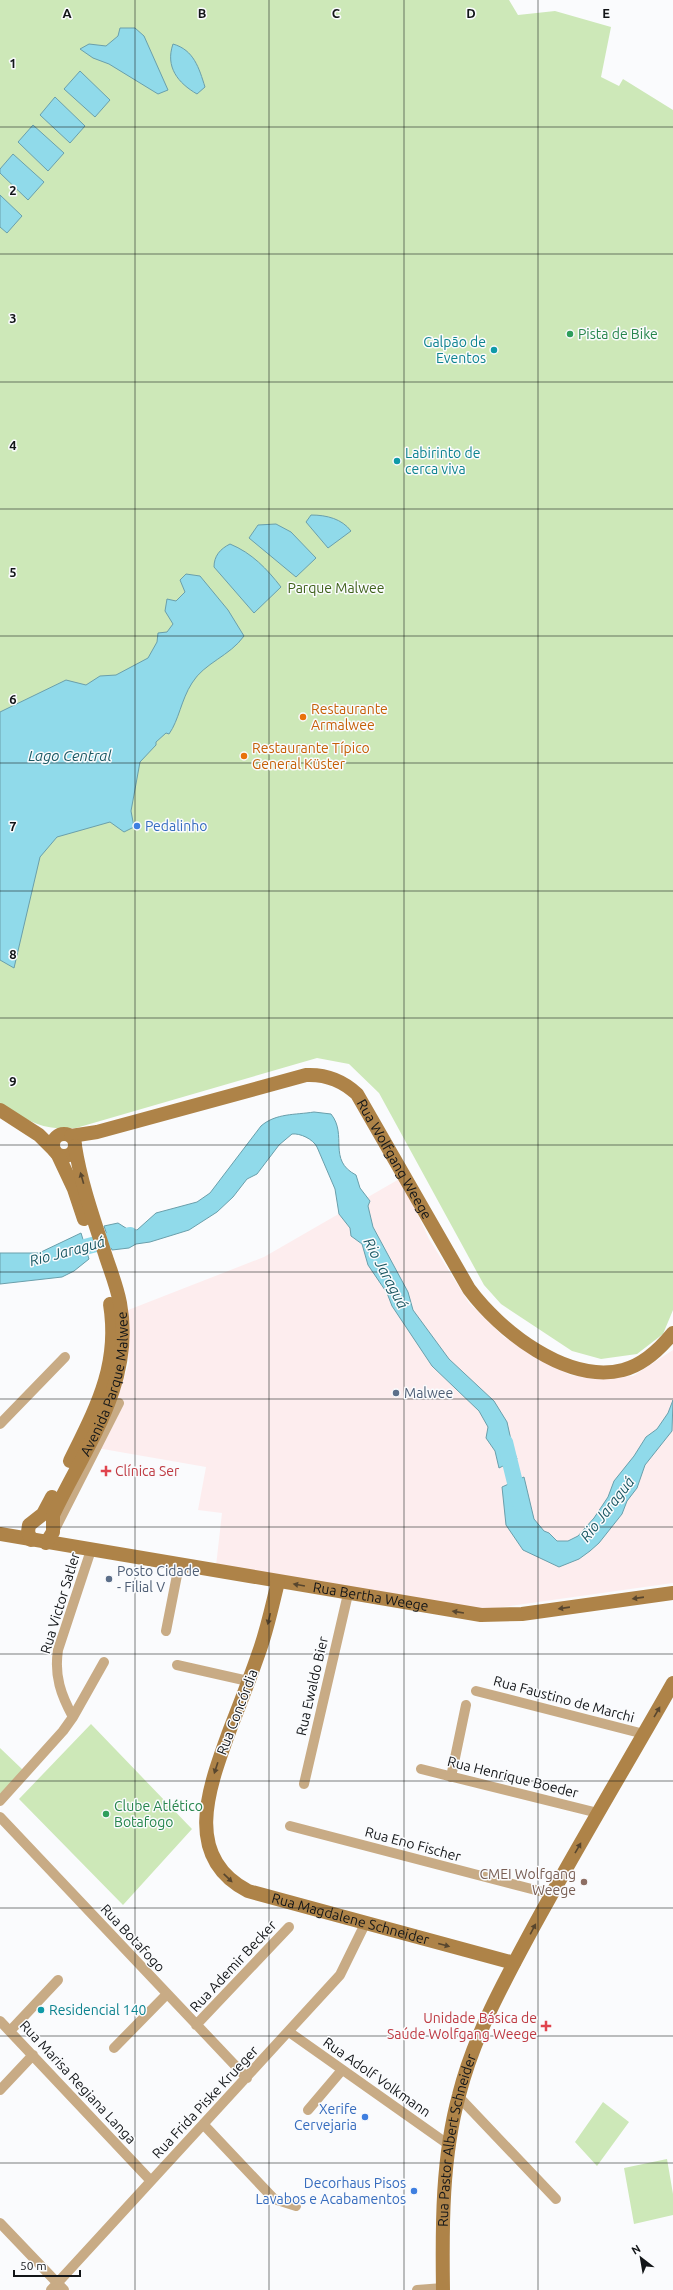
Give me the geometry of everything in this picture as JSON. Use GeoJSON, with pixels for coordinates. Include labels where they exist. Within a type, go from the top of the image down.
{"type":"FeatureCollection","features":[{"type":"Feature","properties":{"kind":"main road","name":"Rua Wolfgang Weege"},"geometry":{"type":"LineString","coordinates":[[39,1135],[71,1140],[306,1075],[316,1074],[337,1080],[357,1094],[469,1289],[489,1313],[553,1360],[583,1371],[623,1370],[637,1364],[659,1350],[673,1333]]}},
{"type":"Feature","properties":{"kind":"main road"},"geometry":{"type":"LineString","coordinates":[[0,1110],[39,1135],[56,1152],[69,1155],[71,1140],[54,1139],[56,1152]]}},
{"type":"Feature","properties":{"kind":"main road","name":"Avenida Parque Malwee"},"geometry":{"type":"LineString","coordinates":[[54,1527],[55,1512],[105,1414],[117,1380],[121,1360],[122,1322],[120,1303],[103,1262],[86,1210],[80,1172],[71,1140]]}},
{"type":"Feature","properties":{"kind":"main road","name":"Avenida Parque Malwee"},"geometry":{"type":"LineString","coordinates":[[56,1152],[86,1210]]}},
{"type":"Feature","properties":{"kind":"main road","name":"Avenida Parque Malwee"},"geometry":{"type":"LineString","coordinates":[[40,1516],[46,1510],[98,1403],[111,1363],[113,1349],[112,1312],[103,1262]]}},
{"type":"Feature","properties":{"kind":"main road"},"geometry":{"type":"LineString","coordinates":[[29,1534],[32,1520],[40,1516],[45,1517],[70,1546]]}},
{"type":"Feature","properties":{"kind":"main road"},"geometry":{"type":"LineString","coordinates":[[46,1543],[52,1535],[54,1527]]}},
{"type":"Feature","properties":{"kind":"main road","name":"Rua Bertha Weege"},"geometry":{"type":"LineString","coordinates":[[2,1535],[29,1534],[46,1543],[464,1613],[496,1616],[673,1593]]}},
{"type":"Feature","properties":{"kind":"main road","name":"Rua Concórdia"},"geometry":{"type":"LineString","coordinates":[[209,1844],[206,1822],[211,1785],[263,1641],[278,1582]]}},
{"type":"Feature","properties":{"kind":"main road","name":"Rua Pastor Albert Schneider"},"geometry":{"type":"LineString","coordinates":[[443,2289],[444,2218],[449,2145],[458,2096],[476,2044],[514,1963],[551,1894],[673,1683]]}},
{"type":"Feature","properties":{"kind":"main road","name":"Rua Magdalene Schneider"},"geometry":{"type":"LineString","coordinates":[[209,1844],[213,1858],[222,1872],[234,1884],[248,1891],[365,1924],[514,1963]]}},
{"type":"Feature","properties":{"kind":"street"},"geometry":{"type":"LineString","coordinates":[[0,1424],[65,1357]]}},
{"type":"Feature","properties":{"kind":"street"},"geometry":{"type":"LineString","coordinates":[[54,1527],[119,1403]]}},
{"type":"Feature","properties":{"kind":"street","name":"Rua Victor Satler"},"geometry":{"type":"LineString","coordinates":[[73,1717],[59,1689],[56,1664],[58,1650],[91,1550]]}},
{"type":"Feature","properties":{"kind":"street"},"geometry":{"type":"LineString","coordinates":[[166,1631],[179,1565]]}},
{"type":"Feature","properties":{"kind":"street","name":"Rua Ewaldo Bier"},"geometry":{"type":"LineString","coordinates":[[304,1784],[348,1594]]}},
{"type":"Feature","properties":{"kind":"street"},"geometry":{"type":"LineString","coordinates":[[0,1801],[63,1731],[73,1717],[104,1662]]}},
{"type":"Feature","properties":{"kind":"street"},"geometry":{"type":"LineString","coordinates":[[177,1665],[248,1681]]}},
{"type":"Feature","properties":{"kind":"street","name":"Rua Faustino de Marchi"},"geometry":{"type":"LineString","coordinates":[[476,1691],[644,1734]]}},
{"type":"Feature","properties":{"kind":"street"},"geometry":{"type":"LineString","coordinates":[[451,1777],[466,1705]]}},
{"type":"Feature","properties":{"kind":"street","name":"Rua Henrique Boeder"},"geometry":{"type":"LineString","coordinates":[[421,1769],[598,1813]]}},
{"type":"Feature","properties":{"kind":"street","name":"Rua Botafogo"},"geometry":{"type":"LineString","coordinates":[[0,1818],[247,2078]]}},
{"type":"Feature","properties":{"kind":"street","name":"Rua Eno Fischer"},"geometry":{"type":"LineString","coordinates":[[290,1826],[551,1894]]}},
{"type":"Feature","properties":{"kind":"street","name":"Rua Frida Piske Krueger"},"geometry":{"type":"LineString","coordinates":[[57,2288],[151,2181],[340,1975],[365,1924]]}},
{"type":"Feature","properties":{"kind":"street","name":"Rua Ademir Becker"},"geometry":{"type":"LineString","coordinates":[[196,2025],[289,1926]]}},
{"type":"Feature","properties":{"kind":"street"},"geometry":{"type":"LineString","coordinates":[[10,2032],[58,1980]]}},
{"type":"Feature","properties":{"kind":"street"},"geometry":{"type":"LineString","coordinates":[[114,2048],[167,1994]]}},
{"type":"Feature","properties":{"kind":"street","name":"Rua Marisa Regiana Langa"},"geometry":{"type":"LineString","coordinates":[[0,2021],[151,2181]]}},
{"type":"Feature","properties":{"kind":"street","name":"Rua Adolf Volkmann"},"geometry":{"type":"LineString","coordinates":[[289,2032],[449,2145]]}},
{"type":"Feature","properties":{"kind":"street"},"geometry":{"type":"LineString","coordinates":[[0,2090],[33,2055]]}},
{"type":"Feature","properties":{"kind":"street"},"geometry":{"type":"LineString","coordinates":[[308,2110],[342,2070]]}},
{"type":"Feature","properties":{"kind":"street"},"geometry":{"type":"LineString","coordinates":[[458,2096],[556,2199]]}},
{"type":"Feature","properties":{"kind":"street"},"geometry":{"type":"LineString","coordinates":[[204,2125],[274,2198],[296,2206]]}},
{"type":"Feature","properties":{"kind":"street"},"geometry":{"type":"LineString","coordinates":[[0,2224],[57,2288]]}},
{"type":"Feature","properties":{"kind":"street"},"geometry":{"type":"LineString","coordinates":[[416,2290],[443,2289]]}},
{"type":"Feature","properties":{"kind":"shaded area","name":"Malwee"},"geometry":{"type":"Polygon","coordinates":[[[401,1178],[429,1239],[469,1303],[504,1337],[570,1375],[595,1378],[633,1376],[673,1350],[673,1583],[475,1611],[216,1566],[222,1513],[198,1510],[206,1467],[97,1448],[114,1408],[129,1363],[123,1312],[264,1257],[401,1178]]]}},
{"type":"Feature","properties":{"kind":"green space","name":"Parque Malwee"},"geometry":{"type":"Polygon","coordinates":[[[0,0],[509,0],[518,15],[555,11],[611,27],[601,77],[619,86],[623,79],[673,110],[673,1310],[663,1334],[637,1354],[601,1359],[572,1351],[501,1304],[484,1285],[379,1093],[349,1064],[317,1058],[76,1128],[53,1128],[44,1126],[28,1120],[0,1103],[0,0]]]}},
{"type":"Feature","properties":{"kind":"green space","name":"Clube Atlético Botafogo"},"geometry":{"type":"Polygon","coordinates":[[[91,1724],[192,1829],[123,1905],[19,1799],[91,1724]]]}},
{"type":"Feature","properties":{"kind":"green space"},"geometry":{"type":"Polygon","coordinates":[[[0,1748],[23,1770],[0,1795],[0,1748]]]}},
{"type":"Feature","properties":{"kind":"green space"},"geometry":{"type":"Polygon","coordinates":[[[603,2102],[629,2122],[597,2166],[575,2142],[603,2102]]]}},
{"type":"Feature","properties":{"kind":"green space"},"geometry":{"type":"Polygon","coordinates":[[[667,2159],[673,2194],[673,2215],[634,2224],[624,2168],[667,2159]]]}},
{"type":"Feature","properties":{"kind":"water"},"geometry":{"type":"Polygon","coordinates":[[[120,28],[135,28],[144,36],[168,90],[158,94],[109,64],[93,58],[80,49],[89,44],[106,46],[118,36],[120,28]]]}},
{"type":"Feature","properties":{"kind":"water"},"geometry":{"type":"Polygon","coordinates":[[[173,44],[191,55],[198,67],[205,87],[197,94],[184,85],[175,74],[171,60],[173,44]]]}},
{"type":"Feature","properties":{"kind":"water"},"geometry":{"type":"Polygon","coordinates":[[[80,71],[110,100],[95,117],[64,89],[80,71]]]}},
{"type":"Feature","properties":{"kind":"water"},"geometry":{"type":"Polygon","coordinates":[[[55,97],[85,126],[70,143],[40,115],[55,97]]]}},
{"type":"Feature","properties":{"kind":"water"},"geometry":{"type":"Polygon","coordinates":[[[33,125],[64,153],[48,171],[18,142],[33,125]]]}},
{"type":"Feature","properties":{"kind":"water"},"geometry":{"type":"Polygon","coordinates":[[[13,154],[44,182],[28,200],[0,173],[0,169],[13,154]]]}},
{"type":"Feature","properties":{"kind":"water"},"geometry":{"type":"Polygon","coordinates":[[[0,195],[22,216],[7,233],[0,227],[0,195]]]}},
{"type":"Feature","properties":{"kind":"water"},"geometry":{"type":"Polygon","coordinates":[[[311,515],[334,518],[343,523],[351,531],[328,548],[306,522],[311,515]]]}},
{"type":"Feature","properties":{"kind":"water"},"geometry":{"type":"Polygon","coordinates":[[[276,524],[291,532],[316,558],[296,577],[249,538],[258,525],[276,524]]]}},
{"type":"Feature","properties":{"kind":"water"},"geometry":{"type":"Polygon","coordinates":[[[230,544],[245,552],[258,562],[281,587],[254,613],[214,567],[215,559],[218,553],[230,544]]]}},
{"type":"Feature","properties":{"kind":"water","name":"Lago Central"},"geometry":{"type":"Polygon","coordinates":[[[186,574],[200,576],[228,610],[244,636],[232,649],[197,676],[188,689],[175,723],[169,734],[166,733],[156,742],[156,745],[140,762],[131,811],[134,827],[124,832],[110,822],[57,837],[40,857],[14,968],[0,960],[0,712],[66,680],[86,685],[100,676],[116,675],[148,658],[157,642],[158,633],[167,632],[173,624],[165,611],[167,599],[176,601],[185,592],[180,580],[186,574]]]}},
{"type":"Feature","properties":{"kind":"water"},"geometry":{"type":"Polygon","coordinates":[[[314,1112],[331,1114],[336,1122],[342,1162],[347,1169],[356,1175],[360,1188],[370,1201],[368,1206],[373,1227],[408,1292],[413,1310],[449,1359],[494,1401],[507,1422],[513,1449],[517,1459],[499,1468],[495,1451],[486,1438],[488,1427],[479,1411],[432,1366],[392,1306],[387,1293],[368,1265],[362,1244],[351,1236],[350,1228],[339,1214],[335,1189],[317,1147],[313,1141],[306,1137],[299,1134],[292,1134],[279,1145],[257,1174],[247,1179],[233,1197],[217,1212],[189,1230],[150,1242],[136,1244],[129,1248],[112,1250],[104,1226],[118,1223],[129,1230],[137,1230],[156,1213],[197,1202],[210,1193],[261,1126],[279,1117],[314,1112]]]}},
{"type":"Feature","properties":{"kind":"water"},"geometry":{"type":"Polygon","coordinates":[[[81,1233],[89,1259],[74,1271],[62,1277],[0,1284],[0,1253],[39,1253],[81,1233]]]}},
{"type":"Feature","properties":{"kind":"water"},"geometry":{"type":"Polygon","coordinates":[[[673,1400],[672,1431],[645,1465],[637,1488],[627,1501],[622,1514],[599,1543],[579,1559],[559,1567],[523,1550],[506,1525],[502,1487],[524,1477],[534,1519],[544,1531],[549,1533],[557,1541],[568,1541],[578,1536],[594,1518],[608,1497],[614,1481],[634,1456],[646,1437],[657,1429],[668,1413],[673,1400]]]}},
{"type":"Feature","properties":{"kind":"waterway","name":"Rio Jaraguá"},"geometry":{"type":"LineString","coordinates":[[66,1252],[130,1235]]}},
{"type":"Feature","properties":{"kind":"waterway","name":"Rio Jaraguá"},"geometry":{"type":"LineString","coordinates":[[505,1442],[520,1503]]}},
{"type":"Feature","properties":{"kind":"place","name":"Pista de Bike"},"geometry":{"type":"Point","coordinates":[570,334]}},
{"type":"Feature","properties":{"kind":"place","name":"Galpão de Eventos"},"geometry":{"type":"Point","coordinates":[494,350]}},
{"type":"Feature","properties":{"kind":"place","name":"Labirinto de cerca viva"},"geometry":{"type":"Point","coordinates":[397,461]}},
{"type":"Feature","properties":{"kind":"place","name":"Restaurante Armalwee"},"geometry":{"type":"Point","coordinates":[303,717]}},
{"type":"Feature","properties":{"kind":"place","name":"Restaurante Típico General Küster"},"geometry":{"type":"Point","coordinates":[244,756]}},
{"type":"Feature","properties":{"kind":"place","name":"Pedalinho"},"geometry":{"type":"Point","coordinates":[137,826]}},
{"type":"Feature","properties":{"kind":"place","name":"Malwee"},"geometry":{"type":"Point","coordinates":[396,1393]}},
{"type":"Feature","properties":{"kind":"place","name":"Clínica Ser"},"geometry":{"type":"Point","coordinates":[106,1471]}},
{"type":"Feature","properties":{"kind":"place","name":"Posto Cidade - Filial V"},"geometry":{"type":"Point","coordinates":[109,1579]}},
{"type":"Feature","properties":{"kind":"place","name":"Clube Atlético Botafogo"},"geometry":{"type":"Point","coordinates":[106,1814]}},
{"type":"Feature","properties":{"kind":"place","name":"CMEI Wolfgang Weege"},"geometry":{"type":"Point","coordinates":[584,1882]}},
{"type":"Feature","properties":{"kind":"place","name":"Residencial 140"},"geometry":{"type":"Point","coordinates":[41,2010]}},
{"type":"Feature","properties":{"kind":"place","name":"Unidade Básica de Saúde Wolfgang Weege"},"geometry":{"type":"Point","coordinates":[546,2026]}},
{"type":"Feature","properties":{"kind":"place","name":"Xerife Cervejaria"},"geometry":{"type":"Point","coordinates":[365,2117]}},
{"type":"Feature","properties":{"kind":"place","name":"Decorhaus Pisos Lavabos e Acabamentos"},"geometry":{"type":"Point","coordinates":[414,2191]}}]}
